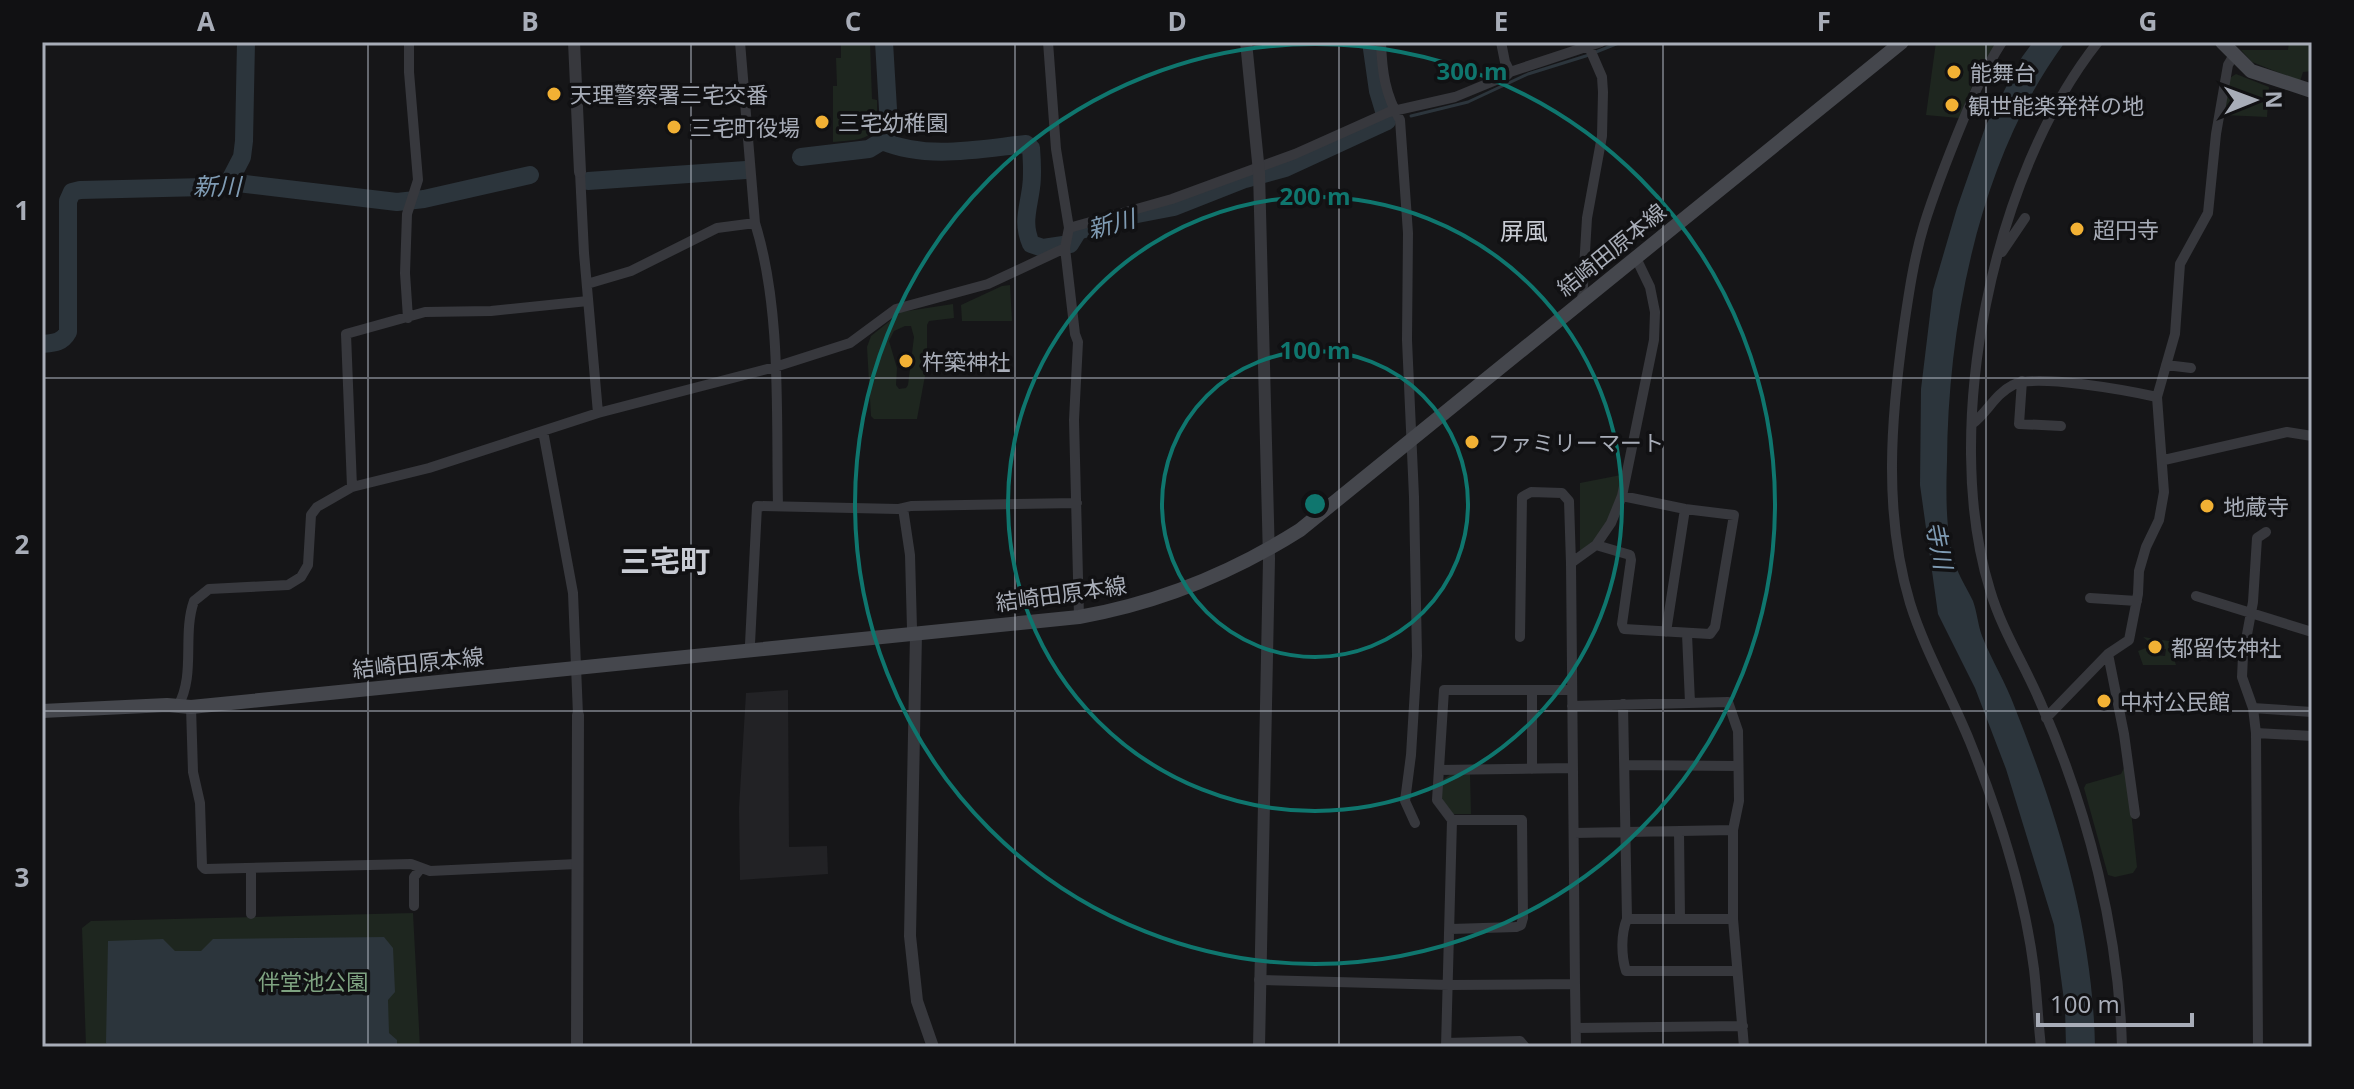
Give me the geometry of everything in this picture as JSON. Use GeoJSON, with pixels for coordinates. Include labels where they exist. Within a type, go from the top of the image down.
{"type":"FeatureCollection","features":[{"type":"Feature","properties":{"kind":"main road"},"geometry":{"type":"LineString","coordinates":[[2222,42],[2251,71],[2312,91]]}},
{"type":"Feature","properties":{"kind":"main road","name":"結崎田原本線"},"geometry":{"type":"LineString","coordinates":[[42,711],[185,706],[575,669],[1079,617],[1148,602],[1218,575],[1300,530],[1893,45]]}},
{"type":"Feature","properties":{"kind":"street"},"geometry":{"type":"LineString","coordinates":[[408,318],[407,214],[418,180],[409,42]]}},
{"type":"Feature","properties":{"kind":"street"},"geometry":{"type":"LineString","coordinates":[[574,42],[579,188],[598,413]]}},
{"type":"Feature","properties":{"kind":"street"},"geometry":{"type":"LineString","coordinates":[[740,42],[755,223],[761,240],[774,332],[778,506]]}},
{"type":"Feature","properties":{"kind":"street"},"geometry":{"type":"LineString","coordinates":[[1048,42],[1056,149],[1069,228],[1065,248],[1078,342],[1074,420],[1079,617]]}},
{"type":"Feature","properties":{"kind":"street"},"geometry":{"type":"LineString","coordinates":[[1246,42],[1259,172],[1269,549],[1259,1047]]}},
{"type":"Feature","properties":{"kind":"street"},"geometry":{"type":"LineString","coordinates":[[1381,42],[1382,78],[1400,120],[1408,233],[1407,340],[1417,656],[1405,801],[1415,823]]}},
{"type":"Feature","properties":{"kind":"street"},"geometry":{"type":"LineString","coordinates":[[1501,42],[1510,72]]}},
{"type":"Feature","properties":{"kind":"street"},"geometry":{"type":"LineString","coordinates":[[1069,228],[1259,172],[1389,112],[1455,97],[1510,72],[1601,42]]}},
{"type":"Feature","properties":{"kind":"street"},"geometry":{"type":"LineString","coordinates":[[2002,42],[1985,67],[1973,94],[1942,170],[1923,228],[1912,274],[1901,351],[1894,408],[1891,476],[1898,542],[1910,601],[1926,645],[1969,738],[2012,860],[2034,966],[2041,1047]]}},
{"type":"Feature","properties":{"kind":"street"},"geometry":{"type":"LineString","coordinates":[[2098,42],[2045,123],[1998,256],[1978,356],[1972,424],[1976,533],[1990,591],[2071,783],[2095,867],[2114,964],[2122,1047]]}},
{"type":"Feature","properties":{"kind":"street"},"geometry":{"type":"LineString","coordinates":[[1582,302],[1587,218],[1599,159],[1602,121],[1602,77],[1589,47]]}},
{"type":"Feature","properties":{"kind":"street"},"geometry":{"type":"LineString","coordinates":[[2046,718],[2108,654],[2129,640],[2139,571],[2159,520],[2164,492],[2157,397],[2175,334],[2180,264],[2208,213],[2216,134],[2228,65],[2235,53]]}},
{"type":"Feature","properties":{"kind":"street"},"geometry":{"type":"LineString","coordinates":[[1998,256],[2025,218]]}},
{"type":"Feature","properties":{"kind":"street"},"geometry":{"type":"LineString","coordinates":[[587,284],[631,271],[717,228],[755,223]]}},
{"type":"Feature","properties":{"kind":"street"},"geometry":{"type":"LineString","coordinates":[[577,864],[430,871],[411,864],[205,869],[202,866],[200,803],[185,706],[188,639],[194,601],[209,589],[288,585],[301,577],[308,565],[311,515],[325,502],[352,487],[429,468],[598,413],[775,367],[850,343],[896,309],[988,284],[1065,248]]}},
{"type":"Feature","properties":{"kind":"street"},"geometry":{"type":"LineString","coordinates":[[1571,563],[1596,545],[1611,523],[1622,496],[1654,340],[1653,299],[1636,258]]}},
{"type":"Feature","properties":{"kind":"street"},"geometry":{"type":"LineString","coordinates":[[352,487],[346,334],[425,312],[491,311],[588,301]]}},
{"type":"Feature","properties":{"kind":"street"},"geometry":{"type":"LineString","coordinates":[[2166,365],[2191,368]]}},
{"type":"Feature","properties":{"kind":"street"},"geometry":{"type":"LineString","coordinates":[[1972,424],[2003,391],[2022,381],[2043,380],[2157,397]]}},
{"type":"Feature","properties":{"kind":"street"},"geometry":{"type":"LineString","coordinates":[[2022,381],[2019,424],[2061,426]]}},
{"type":"Feature","properties":{"kind":"street"},"geometry":{"type":"LineString","coordinates":[[543,431],[573,593],[578,715],[577,1047]]}},
{"type":"Feature","properties":{"kind":"street"},"geometry":{"type":"LineString","coordinates":[[2164,460],[2287,432],[2312,436]]}},
{"type":"Feature","properties":{"kind":"street"},"geometry":{"type":"LineString","coordinates":[[1520,637],[1522,497],[1531,492],[1562,493],[1569,501],[1571,563],[1576,1047]]}},
{"type":"Feature","properties":{"kind":"street"},"geometry":{"type":"LineString","coordinates":[[1596,545],[1630,555],[1624,629],[1710,634],[1715,627],[1734,515],[1622,496]]}},
{"type":"Feature","properties":{"kind":"street"},"geometry":{"type":"LineString","coordinates":[[748,651],[757,506],[903,508],[1077,503]]}},
{"type":"Feature","properties":{"kind":"street"},"geometry":{"type":"LineString","coordinates":[[903,508],[910,555],[912,629],[916,634],[910,936],[917,1001],[933,1047]]}},
{"type":"Feature","properties":{"kind":"street"},"geometry":{"type":"LineString","coordinates":[[1666,632],[1685,509]]}},
{"type":"Feature","properties":{"kind":"street"},"geometry":{"type":"LineString","coordinates":[[2258,1047],[2256,733],[2253,708],[2242,677],[2252,614],[2257,538],[2266,532]]}},
{"type":"Feature","properties":{"kind":"street"},"geometry":{"type":"LineString","coordinates":[[2196,596],[2312,632]]}},
{"type":"Feature","properties":{"kind":"street"},"geometry":{"type":"LineString","coordinates":[[2090,598],[2137,601]]}},
{"type":"Feature","properties":{"kind":"street"},"geometry":{"type":"LineString","coordinates":[[1687,634],[1690,703]]}},
{"type":"Feature","properties":{"kind":"street"},"geometry":{"type":"LineString","coordinates":[[2108,654],[2135,814]]}},
{"type":"Feature","properties":{"kind":"street"},"geometry":{"type":"LineString","coordinates":[[1525,1047],[1520,1041],[1446,1045],[1452,820],[1437,800],[1444,690],[1571,690]]}},
{"type":"Feature","properties":{"kind":"street"},"geometry":{"type":"LineString","coordinates":[[1532,691],[1532,769]]}},
{"type":"Feature","properties":{"kind":"street"},"geometry":{"type":"LineString","coordinates":[[1572,706],[1728,702],[1738,731],[1739,801],[1733,830],[1733,919],[1744,1047]]}},
{"type":"Feature","properties":{"kind":"street"},"geometry":{"type":"LineString","coordinates":[[1623,704],[1627,919],[1623,927],[1626,971],[1736,971]]}},
{"type":"Feature","properties":{"kind":"street"},"geometry":{"type":"LineString","coordinates":[[2253,708],[2312,712]]}},
{"type":"Feature","properties":{"kind":"street"},"geometry":{"type":"LineString","coordinates":[[2256,733],[2312,736]]}},
{"type":"Feature","properties":{"kind":"street"},"geometry":{"type":"LineString","coordinates":[[1625,765],[1738,766]]}},
{"type":"Feature","properties":{"kind":"street"},"geometry":{"type":"LineString","coordinates":[[1439,770],[1573,768]]}},
{"type":"Feature","properties":{"kind":"street"},"geometry":{"type":"LineString","coordinates":[[1451,929],[1516,927],[1521,925],[1523,918],[1522,820],[1452,820]]}},
{"type":"Feature","properties":{"kind":"street"},"geometry":{"type":"LineString","coordinates":[[1574,833],[1733,830]]}},
{"type":"Feature","properties":{"kind":"street"},"geometry":{"type":"LineString","coordinates":[[1679,832],[1680,918]]}},
{"type":"Feature","properties":{"kind":"street"},"geometry":{"type":"LineString","coordinates":[[414,906],[414,877],[421,868]]}},
{"type":"Feature","properties":{"kind":"street"},"geometry":{"type":"LineString","coordinates":[[251,870],[251,914]]}},
{"type":"Feature","properties":{"kind":"street"},"geometry":{"type":"LineString","coordinates":[[1627,919],[1733,919]]}},
{"type":"Feature","properties":{"kind":"street"},"geometry":{"type":"LineString","coordinates":[[1259,980],[1449,985],[1575,984]]}},
{"type":"Feature","properties":{"kind":"street"},"geometry":{"type":"LineString","coordinates":[[1576,1028],[1743,1026]]}},
{"type":"Feature","properties":{"kind":"shaded area"},"geometry":{"type":"Polygon","coordinates":[[[788,690],[789,847],[827,846],[828,874],[740,880],[739,808],[746,693],[788,690]]]}},
{"type":"Feature","properties":{"kind":"green space"},"geometry":{"type":"Polygon","coordinates":[[[841,42],[870,42],[872,99],[877,100],[877,113],[876,123],[869,135],[833,142],[833,86],[837,86],[836,58],[841,58],[841,42]]]}},
{"type":"Feature","properties":{"kind":"green space"},"geometry":{"type":"Polygon","coordinates":[[[1936,42],[1997,42],[1979,69],[1959,118],[1926,115],[1936,42]]]}},
{"type":"Feature","properties":{"kind":"green space"},"geometry":{"type":"Polygon","coordinates":[[[2289,42],[2312,42],[2312,71],[2303,72],[2300,81],[2252,62],[2241,50],[2288,50],[2289,42]]]}},
{"type":"Feature","properties":{"kind":"green space"},"geometry":{"type":"Polygon","coordinates":[[[2236,74],[2269,87],[2267,117],[2224,115],[2228,79],[2236,74]]]}},
{"type":"Feature","properties":{"kind":"green space"},"geometry":{"type":"Polygon","coordinates":[[[1010,285],[1012,321],[962,321],[961,305],[1010,285]]]}},
{"type":"Feature","properties":{"kind":"green space"},"geometry":{"type":"Polygon","coordinates":[[[953,304],[954,318],[929,321],[927,325],[927,365],[917,419],[874,419],[871,416],[867,347],[871,336],[901,312],[953,304]],[[911,326],[894,331],[889,341],[899,389],[908,385],[914,337],[911,326]]]}},
{"type":"Feature","properties":{"kind":"green space"},"geometry":{"type":"Polygon","coordinates":[[[1621,475],[1618,496],[1609,519],[1596,538],[1580,551],[1580,483],[1621,475]]]}},
{"type":"Feature","properties":{"kind":"green space","name":"都留伎神社"},"geometry":{"type":"Polygon","coordinates":[[[2143,637],[2175,642],[2173,655],[2176,665],[2143,665],[2138,651],[2146,648],[2153,655],[2165,656],[2166,649],[2155,647],[2143,637]]]}},
{"type":"Feature","properties":{"kind":"green space"},"geometry":{"type":"Polygon","coordinates":[[[2126,764],[2137,867],[2133,873],[2115,877],[2108,875],[2084,788],[2086,784],[2121,774],[2126,764]]]}},
{"type":"Feature","properties":{"kind":"green space"},"geometry":{"type":"Polygon","coordinates":[[[1451,774],[1470,774],[1471,814],[1453,814],[1441,798],[1441,781],[1451,774]]]}},
{"type":"Feature","properties":{"kind":"green space","name":"伴堂池公園"},"geometry":{"type":"Polygon","coordinates":[[[413,913],[420,1047],[86,1047],[82,928],[91,921],[413,913]]]}},
{"type":"Feature","properties":{"kind":"water","name":"寺川"},"geometry":{"type":"Polygon","coordinates":[[[2033,42],[2065,42],[2036,87],[2011,136],[1974,242],[1954,353],[1949,408],[1947,515],[1957,569],[1973,601],[1982,636],[2015,708],[2059,832],[2088,959],[2095,1047],[2066,1047],[2065,1008],[2054,925],[2006,769],[1975,688],[1938,614],[1920,485],[1921,389],[1933,290],[1986,125],[2033,42]]]}},
{"type":"Feature","properties":{"kind":"water","name":"伴堂池公園"},"geometry":{"type":"Polygon","coordinates":[[[384,937],[393,948],[395,992],[388,1000],[389,1033],[397,1040],[397,1047],[110,1047],[106,1043],[108,941],[163,939],[175,951],[201,951],[213,939],[384,937]]]}},
{"type":"Feature","properties":{"kind":"waterway"},"geometry":{"type":"LineString","coordinates":[[229,182],[242,157],[244,141],[246,42]]}},
{"type":"Feature","properties":{"kind":"waterway"},"geometry":{"type":"LineString","coordinates":[[882,141],[889,126],[884,42]]}},
{"type":"Feature","properties":{"kind":"waterway","name":"新川"},"geometry":{"type":"LineString","coordinates":[[882,141],[899,147],[935,152],[1026,144],[1031,148],[1032,163],[1026,223],[1031,244],[1043,248],[1070,244],[1078,231],[1127,216],[1174,207],[1245,179],[1285,168],[1387,121],[1378,91],[1371,42]]}},
{"type":"Feature","properties":{"kind":"waterway"},"geometry":{"type":"LineString","coordinates":[[1596,52],[1621,42]]}},
{"type":"Feature","properties":{"kind":"waterway"},"geometry":{"type":"LineString","coordinates":[[1411,116],[1468,102],[1528,74],[1589,55]]}},
{"type":"Feature","properties":{"kind":"waterway","name":"新川"},"geometry":{"type":"LineString","coordinates":[[1387,121],[1391,120]]}},
{"type":"Feature","properties":{"kind":"waterway","name":"新川"},"geometry":{"type":"LineString","coordinates":[[801,157],[869,149],[882,141]]}},
{"type":"Feature","properties":{"kind":"waterway","name":"新川"},"geometry":{"type":"LineString","coordinates":[[588,181],[746,170]]}},
{"type":"Feature","properties":{"kind":"waterway","name":"新川"},"geometry":{"type":"LineString","coordinates":[[42,344],[54,343],[68,332],[68,201],[72,192],[205,187],[229,182],[397,202],[424,199],[530,175]]}},
{"type":"Feature","properties":{"kind":"place","name":"能舞台"},"geometry":{"type":"Point","coordinates":[1954,72]}},
{"type":"Feature","properties":{"kind":"place","name":"天理警察署三宅交番"},"geometry":{"type":"Point","coordinates":[554,94]}},
{"type":"Feature","properties":{"kind":"place","name":"観世能楽発祥の地"},"geometry":{"type":"Point","coordinates":[1952,105]}},
{"type":"Feature","properties":{"kind":"place","name":"三宅幼稚園"},"geometry":{"type":"Point","coordinates":[822,122]}},
{"type":"Feature","properties":{"kind":"place","name":"三宅町役場"},"geometry":{"type":"Point","coordinates":[674,127]}},
{"type":"Feature","properties":{"kind":"place","name":"超円寺"},"geometry":{"type":"Point","coordinates":[2077,229]}},
{"type":"Feature","properties":{"kind":"place","name":"杵築神社"},"geometry":{"type":"Point","coordinates":[906,361]}},
{"type":"Feature","properties":{"kind":"place","name":"ファミリーマート"},"geometry":{"type":"Point","coordinates":[1472,442]}},
{"type":"Feature","properties":{"kind":"place","name":"地蔵寺"},"geometry":{"type":"Point","coordinates":[2207,506]}},
{"type":"Feature","properties":{"kind":"place","name":"都留伎神社"},"geometry":{"type":"Point","coordinates":[2155,647]}},
{"type":"Feature","properties":{"kind":"place","name":"中村公民館"},"geometry":{"type":"Point","coordinates":[2104,701]}},
{"type":"Feature","properties":{"kind":"district","name":"屏風"},"geometry":{"type":"Point","coordinates":[1524,230]}},
{"type":"Feature","properties":{"kind":"district","name":"三宅町"},"geometry":{"type":"Point","coordinates":[665,560]}}]}
